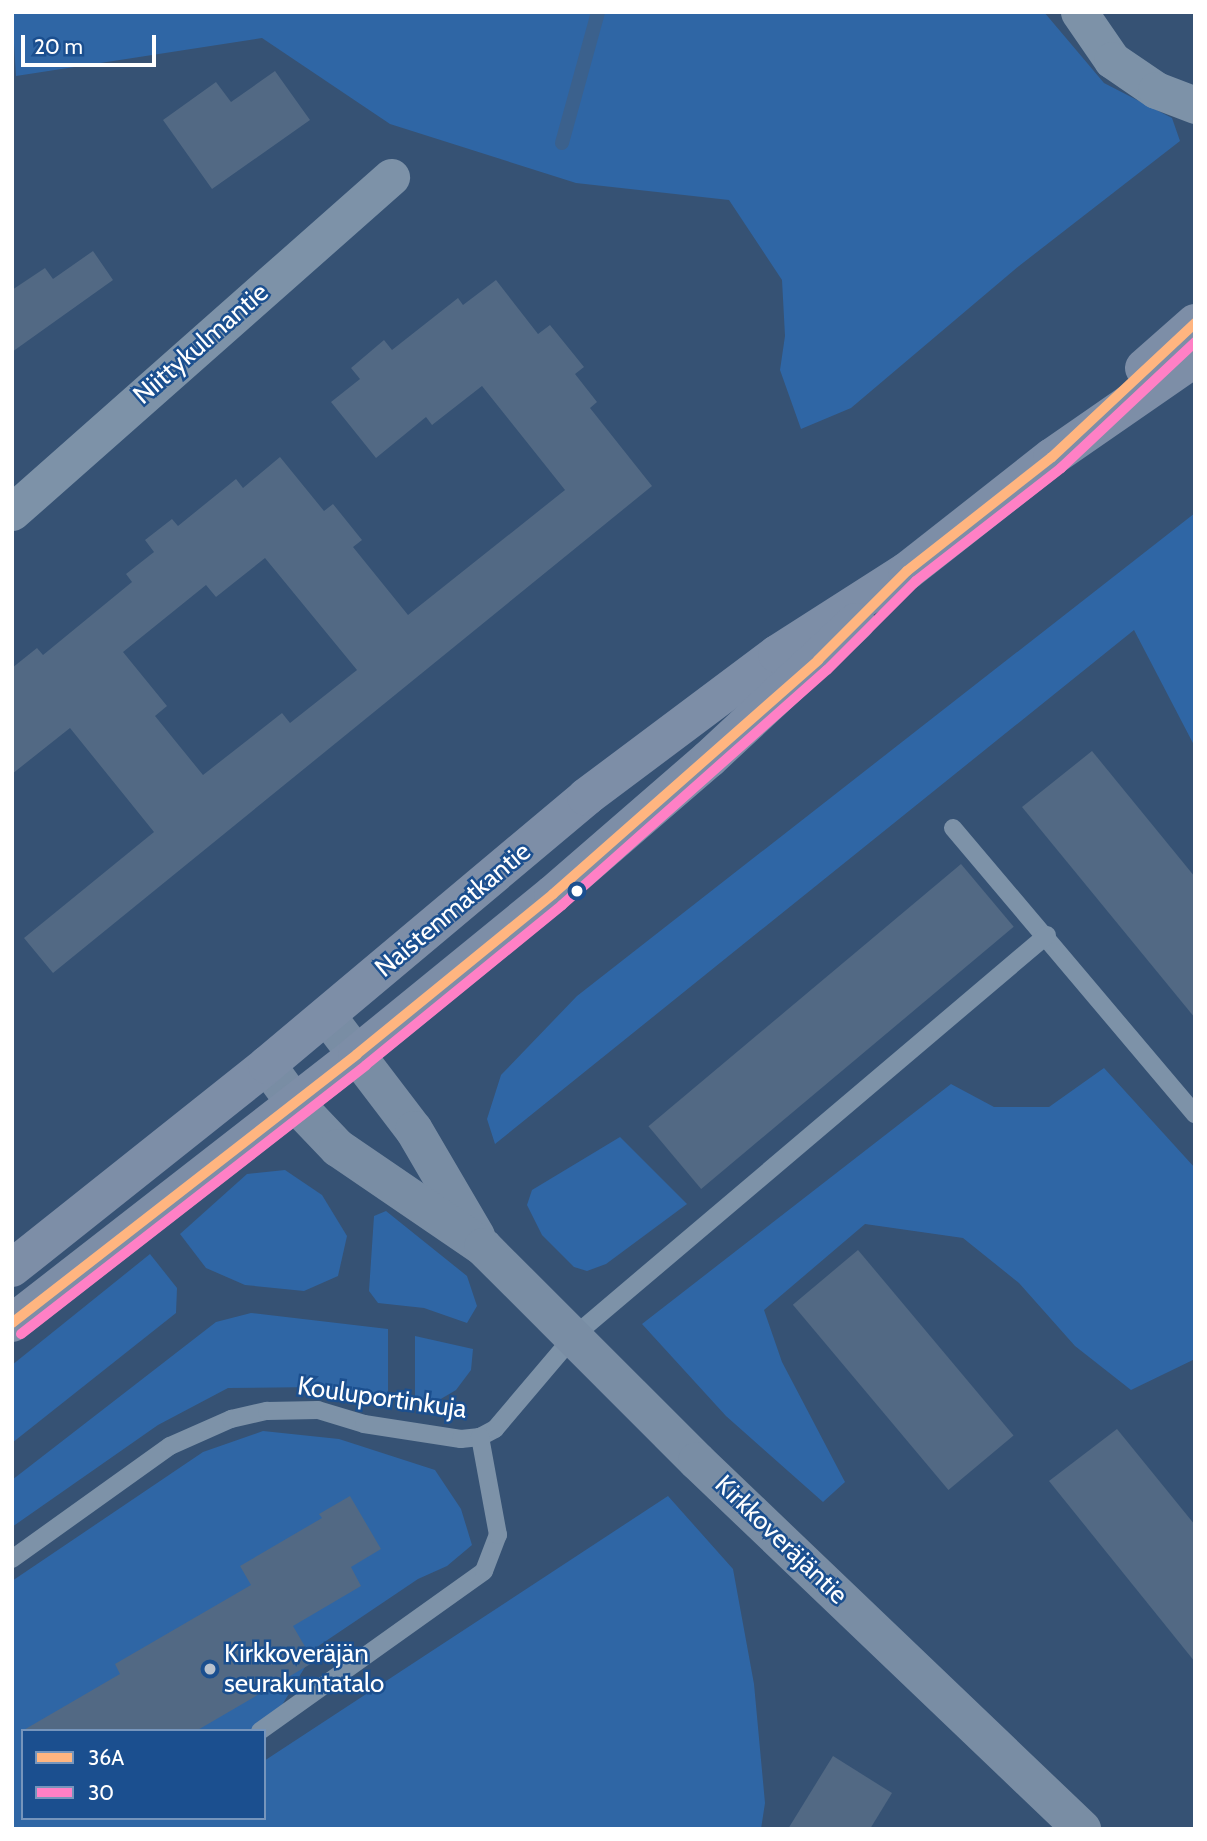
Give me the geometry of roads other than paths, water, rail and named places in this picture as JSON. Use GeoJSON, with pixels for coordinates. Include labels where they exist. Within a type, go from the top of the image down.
{"type":"FeatureCollection","features":[{"type":"Feature","properties":{"kind":"main road","name":"Naistenmatkantie"},"geometry":{"type":"LineString","coordinates":[[1052,457],[1195,323]]}},
{"type":"Feature","properties":{"kind":"main road","name":"Naistenmatkantie"},"geometry":{"type":"LineString","coordinates":[[12,1268],[327,1016],[586,797],[777,653],[907,571],[1052,457],[1195,358]]}},
{"type":"Feature","properties":{"kind":"main road","name":"Naistenmatkantie"},"geometry":{"type":"LineString","coordinates":[[12,1323],[357,1054],[699,768],[818,660],[907,571]]}},
{"type":"Feature","properties":{"kind":"street"},"geometry":{"type":"LineString","coordinates":[[1079,12],[1112,60],[1156,90],[1195,105]]}},
{"type":"Feature","properties":{"kind":"street","name":"Niittykulmantie"},"geometry":{"type":"LineString","coordinates":[[12,512],[391,177]]}},
{"type":"Feature","properties":{"kind":"street","name":"Kirkkoveräjäntie"},"geometry":{"type":"LineString","coordinates":[[327,1016],[414,1130],[483,1247]]}},
{"type":"Feature","properties":{"kind":"street","name":"Kirkkoveräjäntie"},"geometry":{"type":"LineString","coordinates":[[267,1065],[294,1102],[338,1149],[483,1247],[697,1461],[1082,1829]]}},
{"type":"Feature","properties":{"kind":"lane"},"geometry":{"type":"LineString","coordinates":[[953,828],[1047,934],[1195,1114]]}},
{"type":"Feature","properties":{"kind":"lane","name":"Kouluportinkuja"},"geometry":{"type":"LineString","coordinates":[[12,1559],[170,1446],[231,1419],[267,1411],[318,1410],[363,1424],[461,1439],[480,1437],[495,1429],[574,1336],[1047,934]]}},
{"type":"Feature","properties":{"kind":"lane"},"geometry":{"type":"LineString","coordinates":[[263,1729],[484,1571],[498,1535],[480,1437]]}},
{"type":"Feature","properties":{"kind":"waterway"},"geometry":{"type":"LineString","coordinates":[[562,143],[598,12]]}},
{"type":"Feature","properties":{"kind":"place","name":"Kirkkoveräjän seurakuntatalo"},"geometry":{"type":"Point","coordinates":[210,1669]}}]}
